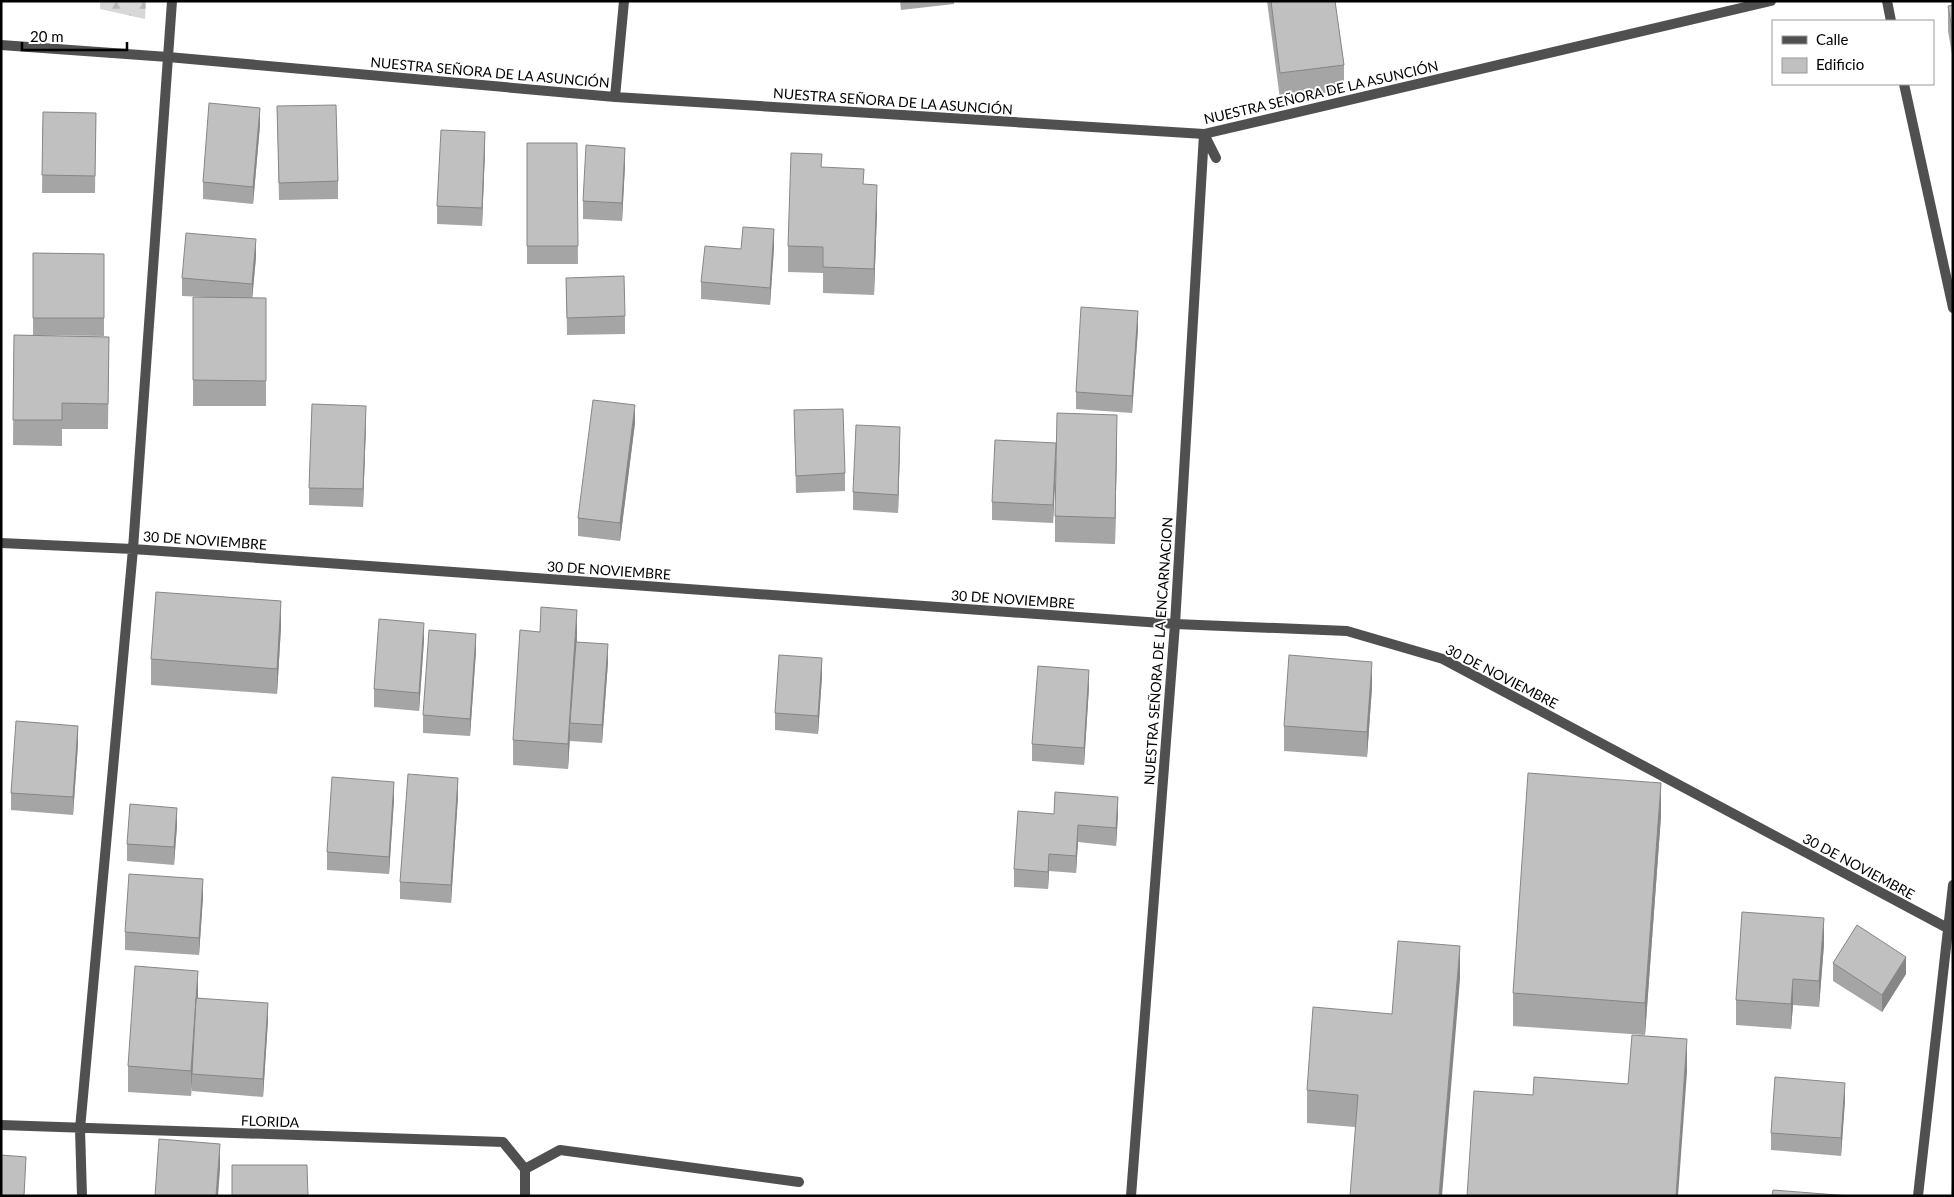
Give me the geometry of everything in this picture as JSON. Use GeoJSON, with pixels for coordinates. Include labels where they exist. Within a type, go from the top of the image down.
{"type":"FeatureCollection","features":[{"type":"Feature","properties":{"kind":"street"},"geometry":{"type":"LineString","coordinates":[[82,1196],[80,1129],[133,549],[172,1]]}},
{"type":"Feature","properties":{"kind":"street"},"geometry":{"type":"LineString","coordinates":[[615,97],[624,1]]}},
{"type":"Feature","properties":{"kind":"street","name":"NUESTRA SEÑORA DE LA ASUNCIÓN"},"geometry":{"type":"LineString","coordinates":[[1,44],[615,97],[1204,134],[1771,1]]}},
{"type":"Feature","properties":{"kind":"street"},"geometry":{"type":"LineString","coordinates":[[1887,1],[1891,20]]}},
{"type":"Feature","properties":{"kind":"street"},"geometry":{"type":"LineString","coordinates":[[1904,85],[1953,308]]}},
{"type":"Feature","properties":{"kind":"street"},"geometry":{"type":"LineString","coordinates":[[1204,134],[1216,158]]}},
{"type":"Feature","properties":{"kind":"street","name":"NUESTRA SEÑORA DE LA ENCARNACION"},"geometry":{"type":"LineString","coordinates":[[1131,1196],[1175,624],[1204,134]]}},
{"type":"Feature","properties":{"kind":"street","name":"30 DE NOVIEMBRE"},"geometry":{"type":"LineString","coordinates":[[1,543],[133,549],[1175,624],[1347,631],[1443,658],[1950,930]]}},
{"type":"Feature","properties":{"kind":"street"},"geometry":{"type":"LineString","coordinates":[[1918,1196],[1950,930],[1953,885]]}},
{"type":"Feature","properties":{"kind":"street","name":"FLORIDA"},"geometry":{"type":"LineString","coordinates":[[1,1124],[80,1129],[503,1142],[525,1169]]}},
{"type":"Feature","properties":{"kind":"street"},"geometry":{"type":"LineString","coordinates":[[525,1196],[525,1169],[560,1150],[798,1182]]}},
{"type":"Feature","properties":{"kind":"green space"},"geometry":{"type":"Polygon","coordinates":[[[100,1],[146,1],[145,19],[100,9],[100,1]]]}},
{"type":"Feature","properties":{"kind":"building"},"geometry":{"type":"Polygon","coordinates":[[[1271,1],[1335,1],[1344,65],[1280,73],[1271,1]]]}},
{"type":"Feature","properties":{"kind":"building"},"geometry":{"type":"Polygon","coordinates":[[[1953,5],[1953,35],[1948,6],[1953,5]]]}},
{"type":"Feature","properties":{"kind":"building"},"geometry":{"type":"Polygon","coordinates":[[[209,103],[260,108],[253,187],[203,182],[209,103]]]}},
{"type":"Feature","properties":{"kind":"building"},"geometry":{"type":"Polygon","coordinates":[[[336,105],[338,181],[279,183],[277,106],[336,105]]]}},
{"type":"Feature","properties":{"kind":"building"},"geometry":{"type":"Polygon","coordinates":[[[43,112],[96,113],[95,176],[42,175],[43,112]]]}},
{"type":"Feature","properties":{"kind":"building"},"geometry":{"type":"Polygon","coordinates":[[[441,130],[485,132],[482,208],[437,206],[441,130]]]}},
{"type":"Feature","properties":{"kind":"building"},"geometry":{"type":"Polygon","coordinates":[[[527,143],[577,143],[578,246],[527,246],[527,143]]]}},
{"type":"Feature","properties":{"kind":"building"},"geometry":{"type":"Polygon","coordinates":[[[586,145],[625,148],[622,203],[583,201],[586,145]]]}},
{"type":"Feature","properties":{"kind":"building"},"geometry":{"type":"Polygon","coordinates":[[[791,153],[822,154],[821,167],[864,169],[863,184],[877,185],[874,269],[823,267],[823,247],[788,246],[791,153]]]}},
{"type":"Feature","properties":{"kind":"building"},"geometry":{"type":"Polygon","coordinates":[[[743,227],[774,229],[770,288],[701,282],[705,246],[741,249],[743,227]]]}},
{"type":"Feature","properties":{"kind":"building"},"geometry":{"type":"Polygon","coordinates":[[[186,233],[256,239],[252,284],[182,278],[186,233]]]}},
{"type":"Feature","properties":{"kind":"building"},"geometry":{"type":"Polygon","coordinates":[[[33,253],[104,254],[104,318],[33,318],[33,253]]]}},
{"type":"Feature","properties":{"kind":"building"},"geometry":{"type":"Polygon","coordinates":[[[624,276],[625,316],[567,318],[566,278],[624,276]]]}},
{"type":"Feature","properties":{"kind":"building"},"geometry":{"type":"Polygon","coordinates":[[[193,297],[266,298],[266,381],[193,380],[193,297]]]}},
{"type":"Feature","properties":{"kind":"building"},"geometry":{"type":"Polygon","coordinates":[[[1081,307],[1138,311],[1132,396],[1076,392],[1081,307]]]}},
{"type":"Feature","properties":{"kind":"building"},"geometry":{"type":"Polygon","coordinates":[[[14,335],[109,337],[108,404],[62,403],[62,420],[13,420],[14,335]]]}},
{"type":"Feature","properties":{"kind":"building"},"geometry":{"type":"Polygon","coordinates":[[[593,400],[635,405],[620,523],[578,518],[593,400]]]}},
{"type":"Feature","properties":{"kind":"building"},"geometry":{"type":"Polygon","coordinates":[[[312,404],[366,406],[363,489],[309,488],[312,404]]]}},
{"type":"Feature","properties":{"kind":"building"},"geometry":{"type":"Polygon","coordinates":[[[843,409],[845,473],[796,476],[794,410],[843,409]]]}},
{"type":"Feature","properties":{"kind":"building"},"geometry":{"type":"Polygon","coordinates":[[[1057,413],[1117,415],[1115,518],[1055,516],[1057,413]]]}},
{"type":"Feature","properties":{"kind":"building"},"geometry":{"type":"Polygon","coordinates":[[[856,425],[900,427],[898,495],[853,492],[856,425]]]}},
{"type":"Feature","properties":{"kind":"building"},"geometry":{"type":"Polygon","coordinates":[[[995,440],[1056,443],[1053,505],[992,502],[995,440]]]}},
{"type":"Feature","properties":{"kind":"building"},"geometry":{"type":"Polygon","coordinates":[[[156,592],[281,601],[277,669],[151,659],[156,592]]]}},
{"type":"Feature","properties":{"kind":"building"},"geometry":{"type":"Polygon","coordinates":[[[541,607],[577,610],[568,744],[513,740],[520,630],[540,632],[541,607]]]}},
{"type":"Feature","properties":{"kind":"building"},"geometry":{"type":"Polygon","coordinates":[[[379,619],[424,623],[419,693],[374,689],[379,619]]]}},
{"type":"Feature","properties":{"kind":"building"},"geometry":{"type":"Polygon","coordinates":[[[429,630],[476,634],[470,719],[423,715],[429,630]]]}},
{"type":"Feature","properties":{"kind":"building"},"geometry":{"type":"Polygon","coordinates":[[[576,642],[608,644],[602,725],[570,723],[576,642]]]}},
{"type":"Feature","properties":{"kind":"building"},"geometry":{"type":"Polygon","coordinates":[[[779,655],[822,658],[818,716],[775,713],[779,655]]]}},
{"type":"Feature","properties":{"kind":"building"},"geometry":{"type":"Polygon","coordinates":[[[1289,655],[1372,662],[1367,732],[1284,726],[1289,655]]]}},
{"type":"Feature","properties":{"kind":"building"},"geometry":{"type":"Polygon","coordinates":[[[1038,666],[1089,670],[1084,748],[1032,744],[1038,666]]]}},
{"type":"Feature","properties":{"kind":"building"},"geometry":{"type":"Polygon","coordinates":[[[16,721],[78,726],[73,797],[11,793],[16,721]]]}},
{"type":"Feature","properties":{"kind":"building"},"geometry":{"type":"Polygon","coordinates":[[[1528,773],[1661,783],[1645,1003],[1513,993],[1528,773]]]}},
{"type":"Feature","properties":{"kind":"building"},"geometry":{"type":"Polygon","coordinates":[[[408,774],[458,778],[451,885],[400,882],[408,774]]]}},
{"type":"Feature","properties":{"kind":"building"},"geometry":{"type":"Polygon","coordinates":[[[332,777],[394,782],[389,857],[327,852],[332,777]]]}},
{"type":"Feature","properties":{"kind":"building"},"geometry":{"type":"Polygon","coordinates":[[[1055,792],[1118,797],[1116,828],[1078,825],[1076,856],[1049,854],[1048,872],[1014,869],[1018,811],[1054,814],[1055,792]]]}},
{"type":"Feature","properties":{"kind":"building"},"geometry":{"type":"Polygon","coordinates":[[[130,804],[177,808],[174,847],[127,844],[130,804]]]}},
{"type":"Feature","properties":{"kind":"building"},"geometry":{"type":"Polygon","coordinates":[[[129,874],[203,879],[199,938],[125,932],[129,874]]]}},
{"type":"Feature","properties":{"kind":"building"},"geometry":{"type":"Polygon","coordinates":[[[1742,912],[1824,918],[1819,981],[1793,979],[1791,1004],[1736,1000],[1742,912]]]}},
{"type":"Feature","properties":{"kind":"building"},"geometry":{"type":"Polygon","coordinates":[[[1857,925],[1906,957],[1882,995],[1833,963],[1857,925]]]}},
{"type":"Feature","properties":{"kind":"building"},"geometry":{"type":"Polygon","coordinates":[[[1398,941],[1460,946],[1439,1196],[1350,1196],[1358,1095],[1307,1090],[1313,1007],[1392,1014],[1398,941]]]}},
{"type":"Feature","properties":{"kind":"building"},"geometry":{"type":"Polygon","coordinates":[[[135,966],[198,971],[191,1071],[128,1066],[135,966]]]}},
{"type":"Feature","properties":{"kind":"building"},"geometry":{"type":"Polygon","coordinates":[[[196,998],[268,1003],[263,1079],[192,1074],[196,998]]]}},
{"type":"Feature","properties":{"kind":"building"},"geometry":{"type":"Polygon","coordinates":[[[1632,1035],[1687,1039],[1676,1196],[1467,1196],[1474,1091],[1533,1095],[1534,1077],[1628,1084],[1632,1035]]]}},
{"type":"Feature","properties":{"kind":"building"},"geometry":{"type":"Polygon","coordinates":[[[1775,1077],[1845,1083],[1841,1138],[1771,1133],[1775,1077]]]}},
{"type":"Feature","properties":{"kind":"building"},"geometry":{"type":"Polygon","coordinates":[[[159,1139],[220,1144],[216,1196],[155,1196],[159,1139]]]}},
{"type":"Feature","properties":{"kind":"building"},"geometry":{"type":"Polygon","coordinates":[[[1,1155],[26,1157],[24,1196],[1,1196],[1,1155]]]}},
{"type":"Feature","properties":{"kind":"building"},"geometry":{"type":"Polygon","coordinates":[[[232,1165],[307,1165],[308,1196],[232,1196],[232,1165]]]}},
{"type":"Feature","properties":{"kind":"building"},"geometry":{"type":"Polygon","coordinates":[[[1773,1190],[1850,1196],[1772,1196],[1773,1190]]]}}]}
